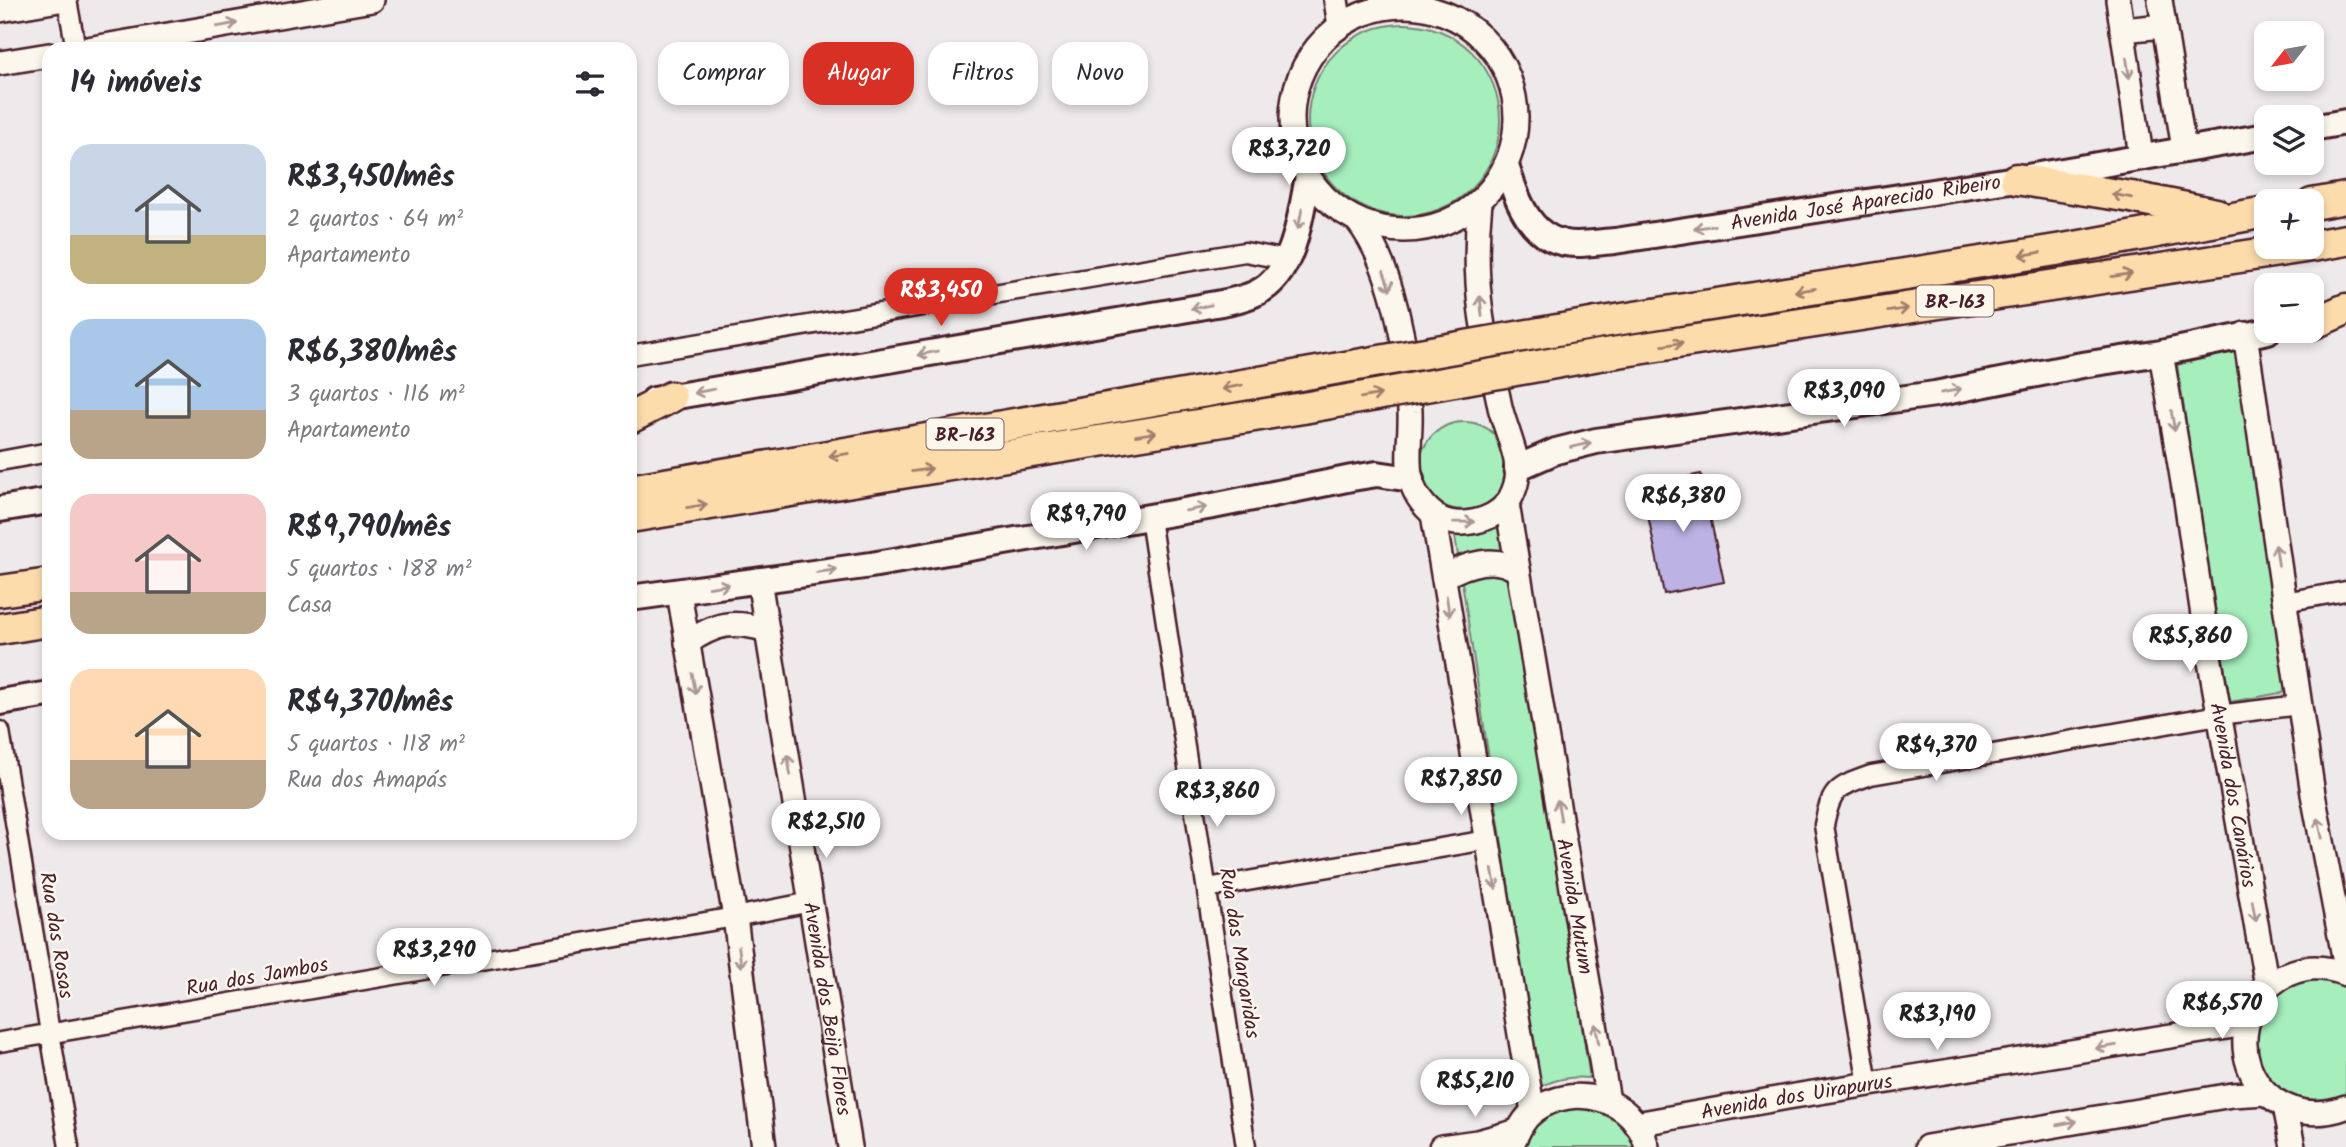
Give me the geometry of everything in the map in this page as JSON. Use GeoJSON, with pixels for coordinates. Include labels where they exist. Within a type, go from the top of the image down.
{"type":"FeatureCollection","features":[{"type":"Feature","properties":{"kind":"highway"},"geometry":{"type":"LineString","coordinates":[[2016,179],[2252,215]]}},
{"type":"Feature","properties":{"kind":"highway"},"geometry":{"type":"LineString","coordinates":[[2324,202],[2346,198]]}},
{"type":"Feature","properties":{"kind":"highway","name":"BR-163"},"geometry":{"type":"LineString","coordinates":[[637,489],[1597,323],[2075,247],[2252,215]]}},
{"type":"Feature","properties":{"kind":"highway"},"geometry":{"type":"LineString","coordinates":[[2324,244],[2346,240]]}},
{"type":"Feature","properties":{"kind":"highway","name":"BR-163"},"geometry":{"type":"LineString","coordinates":[[637,516],[1303,408],[1605,354],[2254,255]]}},
{"type":"Feature","properties":{"kind":"highway"},"geometry":{"type":"LineString","coordinates":[[2324,319],[2346,309]]}},
{"type":"Feature","properties":{"kind":"highway"},"geometry":{"type":"LineString","coordinates":[[637,414],[671,397]]}},
{"type":"Feature","properties":{"kind":"highway"},"geometry":{"type":"LineString","coordinates":[[0,591],[42,585]]}},
{"type":"Feature","properties":{"kind":"highway"},"geometry":{"type":"LineString","coordinates":[[0,629],[42,622]]}},
{"type":"Feature","properties":{"kind":"main road"},"geometry":{"type":"LineString","coordinates":[[2324,126],[2346,122]]}},
{"type":"Feature","properties":{"kind":"main road","name":"Avenida José Aparecido Ribeiro"},"geometry":{"type":"LineString","coordinates":[[1506,166],[1526,218],[1557,241],[1575,244],[1615,241],[2016,179],[2254,137]]}},
{"type":"Feature","properties":{"kind":"main road"},"geometry":{"type":"LineString","coordinates":[[637,403],[1212,305],[1248,296],[1266,288],[1288,260],[1298,230],[1308,176]]}},
{"type":"Feature","properties":{"kind":"main road"},"geometry":{"type":"LineString","coordinates":[[2324,322],[2346,318]]}},
{"type":"Feature","properties":{"kind":"main road"},"geometry":{"type":"LineString","coordinates":[[1517,468],[1556,452],[1595,441],[1935,394],[2254,334]]}},
{"type":"Feature","properties":{"kind":"main road"},"geometry":{"type":"LineString","coordinates":[[637,597],[871,565],[1150,518],[1377,474],[1411,479]]}},
{"type":"Feature","properties":{"kind":"main road"},"geometry":{"type":"LineString","coordinates":[[0,509],[42,502]]}},
{"type":"Feature","properties":{"kind":"main road"},"geometry":{"type":"LineString","coordinates":[[0,702],[42,695]]}},
{"type":"Feature","properties":{"kind":"street"},"geometry":{"type":"LineString","coordinates":[[0,10],[59,0]]}},
{"type":"Feature","properties":{"kind":"street"},"geometry":{"type":"LineString","coordinates":[[67,0],[75,42]]}},
{"type":"Feature","properties":{"kind":"street"},"geometry":{"type":"LineString","coordinates":[[128,42],[372,0]]}},
{"type":"Feature","properties":{"kind":"street"},"geometry":{"type":"LineString","coordinates":[[1336,0],[1340,26]]}},
{"type":"Feature","properties":{"kind":"street"},"geometry":{"type":"LineString","coordinates":[[2118,0],[2141,156]]}},
{"type":"Feature","properties":{"kind":"street"},"geometry":{"type":"LineString","coordinates":[[2160,0],[2184,149]]}},
{"type":"Feature","properties":{"kind":"street"},"geometry":{"type":"LineString","coordinates":[[1431,4],[1471,27],[1487,42],[1505,70],[1515,102],[1517,123],[1514,146],[1495,186],[1480,202],[1462,215],[1421,230],[1377,228],[1338,209],[1321,194],[1308,176],[1298,156],[1293,135],[1295,91],[1302,70],[1313,51],[1340,26],[1365,12],[1387,6],[1431,4]]}},
{"type":"Feature","properties":{"kind":"street"},"geometry":{"type":"LineString","coordinates":[[2122,30],[2164,26]]}},
{"type":"Feature","properties":{"kind":"street"},"geometry":{"type":"LineString","coordinates":[[0,63],[42,56]]}},
{"type":"Feature","properties":{"kind":"street"},"geometry":{"type":"LineString","coordinates":[[1357,220],[1369,235],[1391,291],[1404,351],[1410,396],[1409,470],[1417,495],[1433,514],[1445,521],[1476,522],[1507,504],[1517,480],[1514,454],[1505,430],[1481,314],[1477,249],[1480,202]]}},
{"type":"Feature","properties":{"kind":"street"},"geometry":{"type":"LineString","coordinates":[[637,354],[1245,252],[1288,260]]}},
{"type":"Feature","properties":{"kind":"street"},"geometry":{"type":"LineString","coordinates":[[2258,343],[2284,602],[2313,794],[2346,967]]}},
{"type":"Feature","properties":{"kind":"street","name":"Avenida dos Canários"},"geometry":{"type":"LineString","coordinates":[[2161,353],[2219,715],[2267,986]]}},
{"type":"Feature","properties":{"kind":"street"},"geometry":{"type":"LineString","coordinates":[[0,461],[42,453]]}},
{"type":"Feature","properties":{"kind":"street","name":"Avenida Mutum"},"geometry":{"type":"LineString","coordinates":[[1507,504],[1608,1101]]}},
{"type":"Feature","properties":{"kind":"street"},"geometry":{"type":"LineString","coordinates":[[1433,514],[1533,1112]]}},
{"type":"Feature","properties":{"kind":"street","name":"Rua das Margaridas"},"geometry":{"type":"LineString","coordinates":[[1150,518],[1246,1147]]}},
{"type":"Feature","properties":{"kind":"street"},"geometry":{"type":"LineString","coordinates":[[1444,577],[1479,563],[1503,563],[1518,571]]}},
{"type":"Feature","properties":{"kind":"street","name":"Avenida dos Beija Flores"},"geometry":{"type":"LineString","coordinates":[[759,580],[850,1147]]}},
{"type":"Feature","properties":{"kind":"street"},"geometry":{"type":"LineString","coordinates":[[2284,602],[2346,591]]}},
{"type":"Feature","properties":{"kind":"street"},"geometry":{"type":"LineString","coordinates":[[678,593],[734,917],[764,1147]]}},
{"type":"Feature","properties":{"kind":"street"},"geometry":{"type":"LineString","coordinates":[[687,643],[705,631],[725,624],[746,624],[767,629]]}},
{"type":"Feature","properties":{"kind":"street"},"geometry":{"type":"LineString","coordinates":[[1868,1084],[1824,825],[1829,800],[1844,784],[1871,775],[2219,715],[2300,705]]}},
{"type":"Feature","properties":{"kind":"street","name":"Rua das Rosas"},"geometry":{"type":"LineString","coordinates":[[0,731],[69,1147]]}},
{"type":"Feature","properties":{"kind":"street"},"geometry":{"type":"LineString","coordinates":[[1207,888],[1488,840]]}},
{"type":"Feature","properties":{"kind":"street","name":"Rua dos Jambos"},"geometry":{"type":"LineString","coordinates":[[0,1042],[811,902]]}},
{"type":"Feature","properties":{"kind":"street"},"geometry":{"type":"LineString","coordinates":[[2346,974],[2327,968],[2305,968],[2285,974],[2267,986],[2258,997],[2246,1024],[2244,1043],[2247,1061],[2255,1078],[2266,1093],[2285,1106],[2307,1114],[2330,1113],[2346,1108]]}},
{"type":"Feature","properties":{"kind":"street","name":"Avenida dos Uirapurus"},"geometry":{"type":"LineString","coordinates":[[1636,1124],[2246,1024]]}},
{"type":"Feature","properties":{"kind":"street"},"geometry":{"type":"LineString","coordinates":[[1927,1147],[2232,1095],[2266,1093]]}},
{"type":"Feature","properties":{"kind":"street"},"geometry":{"type":"LineString","coordinates":[[1441,1147],[1514,1139],[1533,1112],[1550,1101],[1569,1096],[1589,1096],[1608,1101],[1623,1111],[1636,1124],[1647,1147]]}},
{"type":"Feature","properties":{"kind":"street"},"geometry":{"type":"LineString","coordinates":[[2285,1106],[2293,1147]]}},
{"type":"Feature","properties":{"kind":"green space"},"geometry":{"type":"Polygon","coordinates":[[[1404,24],[1423,25],[1441,31],[1472,52],[1493,83],[1499,101],[1499,139],[1493,157],[1472,188],[1441,209],[1423,215],[1404,216],[1385,215],[1367,209],[1336,188],[1315,157],[1309,139],[1308,120],[1309,101],[1315,83],[1336,52],[1367,31],[1385,25],[1404,24]]]}},
{"type":"Feature","properties":{"kind":"green space"},"geometry":{"type":"Polygon","coordinates":[[[2237,350],[2286,692],[2230,702],[2177,365],[2237,350]]]}},
{"type":"Feature","properties":{"kind":"green space"},"geometry":{"type":"Polygon","coordinates":[[[1464,422],[1489,429],[1501,441],[1508,466],[1501,491],[1489,503],[1464,510],[1439,503],[1427,491],[1420,466],[1427,441],[1439,429],[1464,422]]]}},
{"type":"Feature","properties":{"kind":"green space"},"geometry":{"type":"Polygon","coordinates":[[[1503,523],[1590,1078],[1564,1079],[1539,1087],[1455,536],[1480,533],[1503,523]]]}},
{"type":"Feature","properties":{"kind":"green space"},"geometry":{"type":"Polygon","coordinates":[[[2314,976],[2346,983],[2346,1098],[2302,1104],[2271,1085],[2254,1053],[2257,1016],[2279,988],[2314,976]]]}},
{"type":"Feature","properties":{"kind":"green space"},"geometry":{"type":"Polygon","coordinates":[[[1577,1105],[1613,1117],[1626,1128],[1637,1147],[1522,1147],[1544,1118],[1577,1105]]]}},
{"type":"Feature","properties":{"kind":"building"},"geometry":{"type":"Polygon","coordinates":[[[1701,474],[1724,582],[1664,594],[1642,486],[1701,474]]]}}]}
